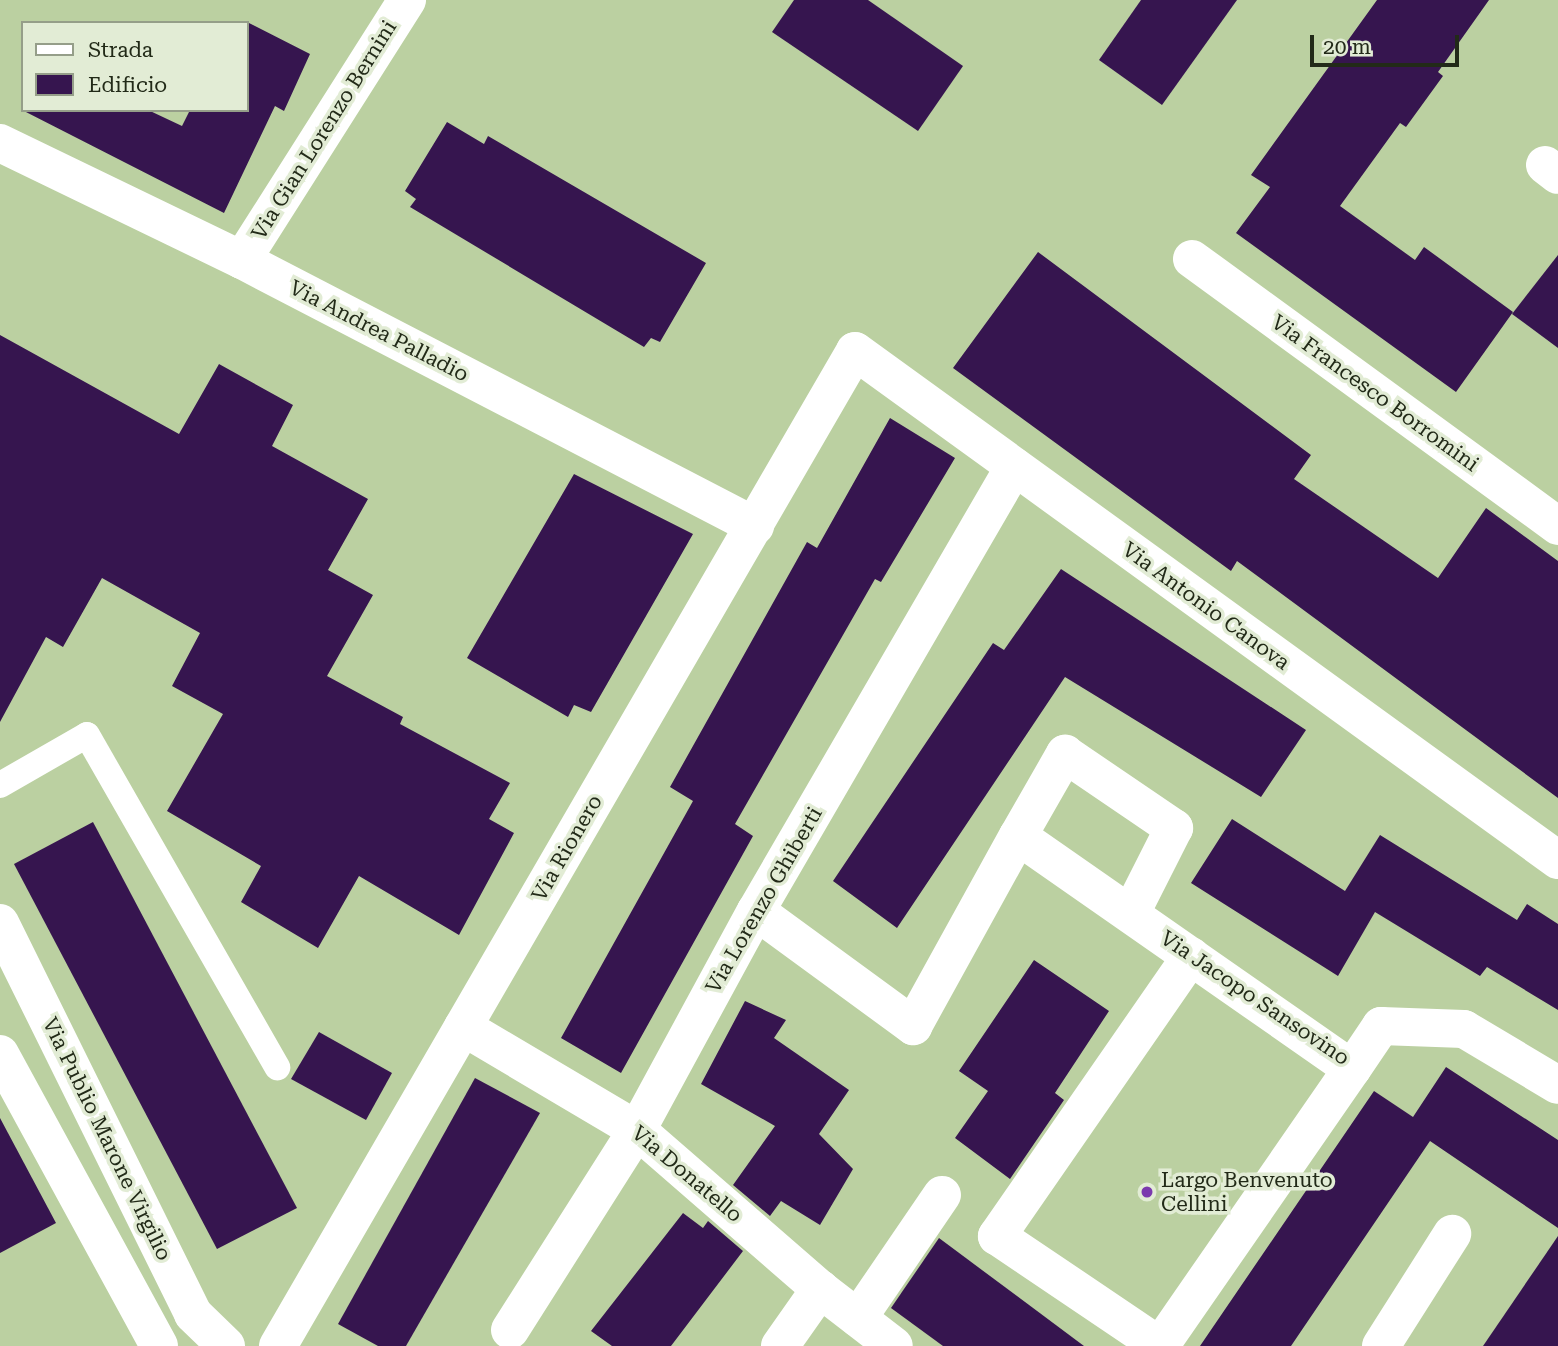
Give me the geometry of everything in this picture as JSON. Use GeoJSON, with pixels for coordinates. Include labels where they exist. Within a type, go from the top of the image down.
{"type":"FeatureCollection","features":[{"type":"Feature","properties":{"kind":"street","name":"Via Gian Lorenzo Bernini"},"geometry":{"type":"LineString","coordinates":[[242,260],[407,0]]}},
{"type":"Feature","properties":{"kind":"street","name":"Via Andrea Palladio"},"geometry":{"type":"LineString","coordinates":[[0,143],[242,260],[755,526]]}},
{"type":"Feature","properties":{"kind":"street","name":"Via Francesco Borromini"},"geometry":{"type":"LineString","coordinates":[[1192,259],[1558,526]]}},
{"type":"Feature","properties":{"kind":"street","name":"Via Rionero"},"geometry":{"type":"LineString","coordinates":[[279,1346],[855,351]]}},
{"type":"Feature","properties":{"kind":"street","name":"Via Antonio Canova"},"geometry":{"type":"LineString","coordinates":[[855,351],[1558,860]]}},
{"type":"Feature","properties":{"kind":"street","name":"Via Lorenzo Ghiberti"},"geometry":{"type":"LineString","coordinates":[[510,1330],[637,1130],[756,911],[1014,467]]}},
{"type":"Feature","properties":{"kind":"street"},"geometry":{"type":"LineString","coordinates":[[756,911],[913,1026],[1065,754],[1174,828],[1131,913]]}},
{"type":"Feature","properties":{"kind":"street","name":"Via Jacopo Sansovino"},"geometry":{"type":"LineString","coordinates":[[1018,836],[1352,1069],[1381,1026],[1464,1029],[1558,1085]]}},
{"type":"Feature","properties":{"kind":"street","name":"Via Publio Marone Virgilio"},"geometry":{"type":"LineString","coordinates":[[0,923],[193,1314],[226,1346]]}},
{"type":"Feature","properties":{"kind":"street"},"geometry":{"type":"LineString","coordinates":[[1191,956],[997,1236],[1160,1346],[1352,1069]]}},
{"type":"Feature","properties":{"kind":"street","name":"Via Donatello"},"geometry":{"type":"LineString","coordinates":[[463,1027],[637,1130],[820,1289],[894,1346]]}},
{"type":"Feature","properties":{"kind":"street"},"geometry":{"type":"LineString","coordinates":[[0,1054],[159,1346]]}},
{"type":"Feature","properties":{"kind":"street"},"geometry":{"type":"LineString","coordinates":[[858,1318],[942,1195]]}},
{"type":"Feature","properties":{"kind":"street"},"geometry":{"type":"LineString","coordinates":[[1381,1346],[1452,1234]]}},
{"type":"Feature","properties":{"kind":"street"},"geometry":{"type":"LineString","coordinates":[[780,1346],[820,1289]]}},
{"type":"Feature","properties":{"kind":"lane"},"geometry":{"type":"LineString","coordinates":[[0,785],[87,735],[277,1067]]}},
{"type":"Feature","properties":{"kind":"building"},"geometry":{"type":"Polygon","coordinates":[[[794,0],[868,0],[963,66],[918,131],[772,32],[794,0]]]}},
{"type":"Feature","properties":{"kind":"building"},"geometry":{"type":"Polygon","coordinates":[[[1141,0],[1237,0],[1162,105],[1099,60],[1141,0]]]}},
{"type":"Feature","properties":{"kind":"building"},"geometry":{"type":"Polygon","coordinates":[[[1377,0],[1489,0],[1438,72],[1443,76],[1406,127],[1400,123],[1340,206],[1415,260],[1424,247],[1513,312],[1456,392],[1236,233],[1270,187],[1251,175],[1377,0]]]}},
{"type":"Feature","properties":{"kind":"building"},"geometry":{"type":"Polygon","coordinates":[[[248,23],[310,54],[284,111],[275,106],[224,213],[26,112],[152,112],[182,126],[189,112],[248,112],[248,23]]]}},
{"type":"Feature","properties":{"kind":"building"},"geometry":{"type":"Polygon","coordinates":[[[447,122],[484,144],[488,136],[706,263],[660,342],[651,338],[644,347],[410,207],[416,199],[405,191],[447,122]]]}},
{"type":"Feature","properties":{"kind":"building"},"geometry":{"type":"Polygon","coordinates":[[[1038,252],[1311,455],[1294,479],[1438,578],[1486,508],[1558,561],[1558,798],[1237,561],[1231,571],[953,368],[1038,252]]]}},
{"type":"Feature","properties":{"kind":"building"},"geometry":{"type":"Polygon","coordinates":[[[1558,255],[1558,348],[1512,314],[1558,255]]]}},
{"type":"Feature","properties":{"kind":"building"},"geometry":{"type":"Polygon","coordinates":[[[0,335],[179,434],[219,364],[293,405],[272,446],[368,499],[328,570],[373,595],[327,676],[403,717],[400,724],[510,783],[489,819],[514,833],[459,935],[359,876],[318,948],[241,902],[261,866],[167,811],[223,714],[172,686],[200,633],[102,578],[63,647],[46,637],[0,722],[0,335]]]}},
{"type":"Feature","properties":{"kind":"building"},"geometry":{"type":"Polygon","coordinates":[[[890,418],[955,458],[881,582],[875,579],[735,824],[753,836],[621,1073],[561,1038],[693,801],[670,787],[807,542],[817,548],[890,418]]]}},
{"type":"Feature","properties":{"kind":"building"},"geometry":{"type":"Polygon","coordinates":[[[574,474],[693,534],[591,712],[574,705],[568,717],[467,658],[574,474]]]}},
{"type":"Feature","properties":{"kind":"building"},"geometry":{"type":"Polygon","coordinates":[[[1061,569],[1306,730],[1261,797],[1065,677],[897,928],[833,881],[993,643],[1004,650],[1061,569]]]}},
{"type":"Feature","properties":{"kind":"building"},"geometry":{"type":"Polygon","coordinates":[[[1232,819],[1345,891],[1380,835],[1517,920],[1527,904],[1558,924],[1558,1010],[1487,967],[1480,976],[1375,912],[1338,976],[1191,883],[1232,819]]]}},
{"type":"Feature","properties":{"kind":"building"},"geometry":{"type":"Polygon","coordinates":[[[93,822],[297,1208],[217,1249],[14,864],[93,822]]]}},
{"type":"Feature","properties":{"kind":"building"},"geometry":{"type":"Polygon","coordinates":[[[1034,960],[1109,1011],[1055,1093],[1064,1100],[1010,1179],[955,1138],[988,1091],[959,1071],[1034,960]]]}},
{"type":"Feature","properties":{"kind":"building"},"geometry":{"type":"Polygon","coordinates":[[[745,1001],[786,1020],[774,1038],[849,1090],[819,1134],[853,1169],[820,1225],[781,1201],[770,1216],[733,1185],[775,1126],[701,1084],[745,1001]]]}},
{"type":"Feature","properties":{"kind":"building"},"geometry":{"type":"Polygon","coordinates":[[[319,1032],[392,1073],[366,1120],[291,1079],[319,1032]]]}},
{"type":"Feature","properties":{"kind":"building"},"geometry":{"type":"Polygon","coordinates":[[[1446,1067],[1558,1140],[1558,1228],[1430,1141],[1291,1346],[1200,1346],[1374,1091],[1413,1117],[1446,1067]]]}},
{"type":"Feature","properties":{"kind":"building"},"geometry":{"type":"Polygon","coordinates":[[[475,1078],[540,1113],[406,1346],[378,1346],[338,1324],[475,1078]]]}},
{"type":"Feature","properties":{"kind":"building"},"geometry":{"type":"Polygon","coordinates":[[[0,1118],[56,1223],[0,1253],[0,1118]]]}},
{"type":"Feature","properties":{"kind":"building"},"geometry":{"type":"Polygon","coordinates":[[[683,1213],[703,1228],[708,1221],[743,1251],[671,1346],[612,1346],[591,1331],[683,1213]]]}},
{"type":"Feature","properties":{"kind":"building"},"geometry":{"type":"Polygon","coordinates":[[[1558,1236],[1558,1346],[1483,1346],[1558,1236]]]}},
{"type":"Feature","properties":{"kind":"building"},"geometry":{"type":"Polygon","coordinates":[[[939,1238],[1084,1346],[943,1346],[891,1308],[939,1238]]]}},
{"type":"Feature","properties":{"kind":"place","name":"Largo Benvenuto Cellini"},"geometry":{"type":"Point","coordinates":[1147,1192]}}]}
